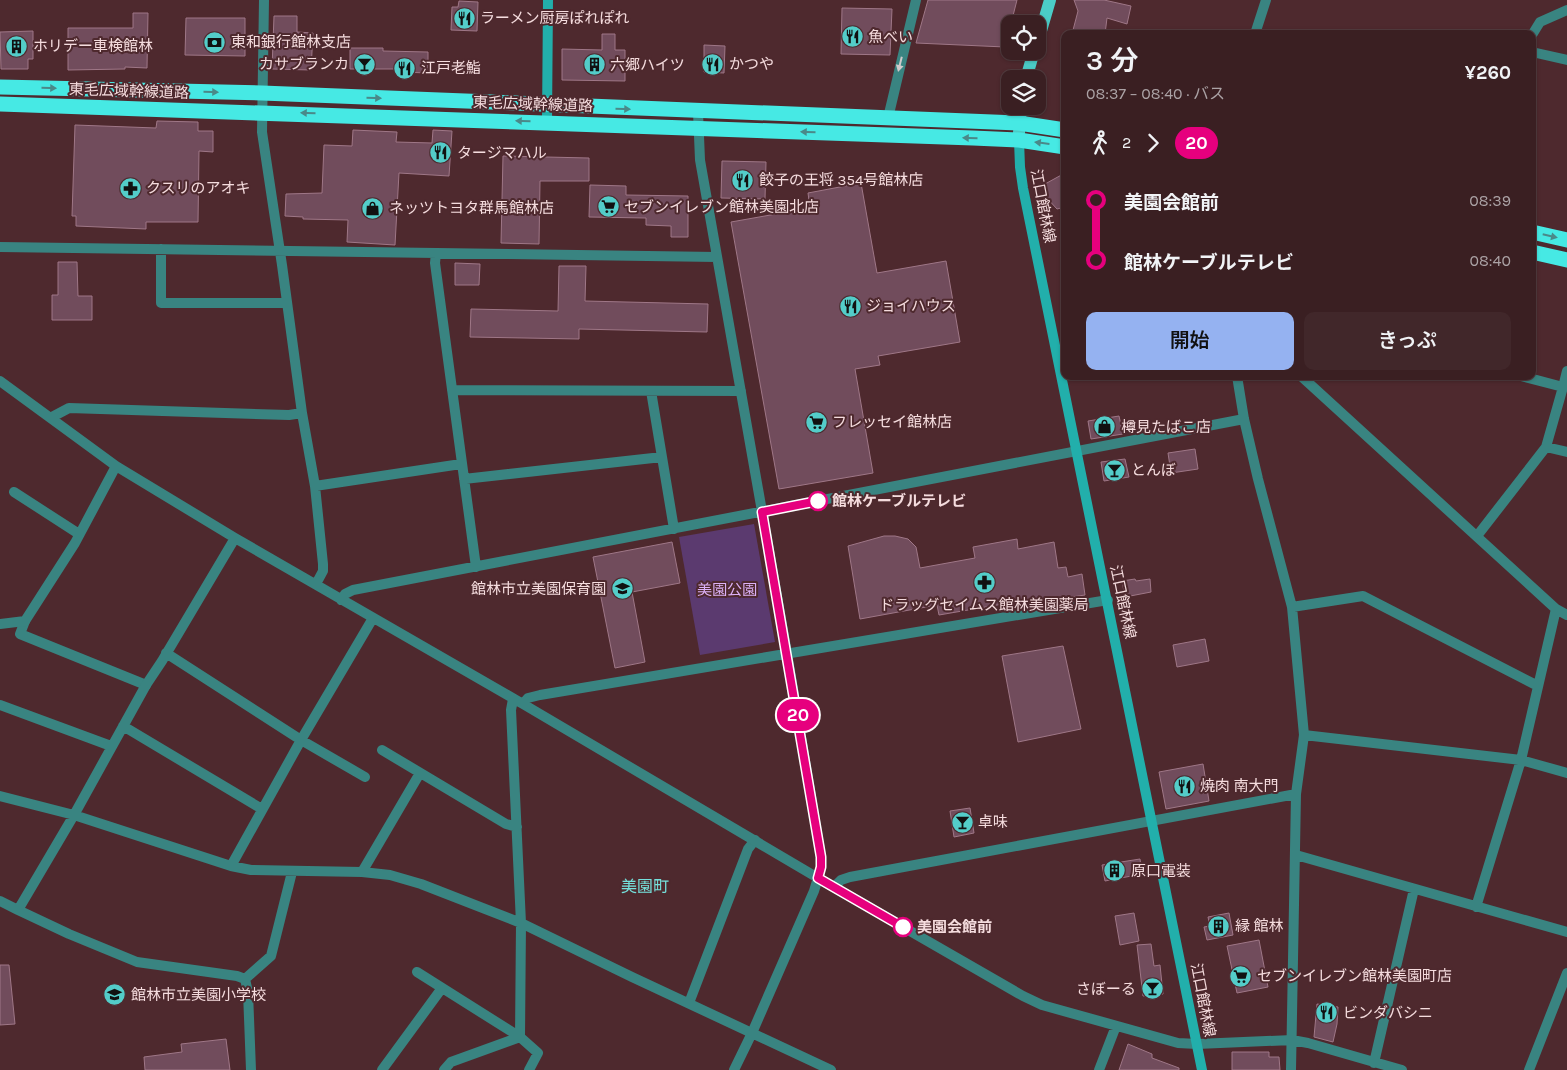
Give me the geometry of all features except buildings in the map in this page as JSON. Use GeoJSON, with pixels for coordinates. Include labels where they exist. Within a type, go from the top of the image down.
{"type":"FeatureCollection","features":[{"type":"Feature","properties":{"kind":"highway","name":"東毛広域幹線道路"},"geometry":{"type":"LineString","coordinates":[[0,87],[262,93],[698,112],[1019,123],[1061,129]]}},
{"type":"Feature","properties":{"kind":"highway","name":"東毛広域幹線道路"},"geometry":{"type":"LineString","coordinates":[[0,104],[698,127],[1019,140],[1061,146]]}},
{"type":"Feature","properties":{"kind":"highway"},"geometry":{"type":"LineString","coordinates":[[1536,233],[1567,240]]}},
{"type":"Feature","properties":{"kind":"highway"},"geometry":{"type":"LineString","coordinates":[[1536,253],[1567,260]]}},
{"type":"Feature","properties":{"kind":"main road"},"geometry":{"type":"LineString","coordinates":[[547,122],[548,0]]}},
{"type":"Feature","properties":{"kind":"main road"},"geometry":{"type":"LineString","coordinates":[[1046,15],[1050,0]]}},
{"type":"Feature","properties":{"kind":"main road"},"geometry":{"type":"LineString","coordinates":[[1019,140],[1020,115]]}},
{"type":"Feature","properties":{"kind":"main road","name":"江口館林線"},"geometry":{"type":"LineString","coordinates":[[1019,140],[1023,188],[1061,374]]}},
{"type":"Feature","properties":{"kind":"main road","name":"江口館林線"},"geometry":{"type":"LineString","coordinates":[[1062,380],[1202,1070]]}},
{"type":"Feature","properties":{"kind":"street"},"geometry":{"type":"LineString","coordinates":[[264,0],[262,132],[302,413],[315,486],[324,564],[323,571],[316,584]]}},
{"type":"Feature","properties":{"kind":"street"},"geometry":{"type":"LineString","coordinates":[[888,118],[916,0]]}},
{"type":"Feature","properties":{"kind":"street"},"geometry":{"type":"LineString","coordinates":[[1256,30],[1266,0]]}},
{"type":"Feature","properties":{"kind":"street"},"geometry":{"type":"LineString","coordinates":[[1535,30],[1540,22],[1567,10]]}},
{"type":"Feature","properties":{"kind":"street"},"geometry":{"type":"LineString","coordinates":[[1536,53],[1567,60]]}},
{"type":"Feature","properties":{"kind":"street"},"geometry":{"type":"LineString","coordinates":[[698,112],[700,160],[821,857],[821,867],[814,891],[734,1070]]}},
{"type":"Feature","properties":{"kind":"street"},"geometry":{"type":"LineString","coordinates":[[0,247],[717,257]]}},
{"type":"Feature","properties":{"kind":"street"},"geometry":{"type":"LineString","coordinates":[[161,249],[161,303],[287,303]]}},
{"type":"Feature","properties":{"kind":"street"},"geometry":{"type":"LineString","coordinates":[[436,253],[435,263],[476,567]]}},
{"type":"Feature","properties":{"kind":"street"},"geometry":{"type":"LineString","coordinates":[[1476,536],[1546,447],[1567,371]]}},
{"type":"Feature","properties":{"kind":"street"},"geometry":{"type":"LineString","coordinates":[[1238,380],[1244,419],[1258,480],[1292,607],[1304,735],[1296,794],[1292,1070]]}},
{"type":"Feature","properties":{"kind":"street"},"geometry":{"type":"LineString","coordinates":[[1305,380],[1556,608],[1567,615]]}},
{"type":"Feature","properties":{"kind":"street"},"geometry":{"type":"LineString","coordinates":[[1536,380],[1563,387]]}},
{"type":"Feature","properties":{"kind":"street"},"geometry":{"type":"LineString","coordinates":[[0,381],[52,417],[116,466],[235,538],[1023,996],[1042,1004],[1178,1043],[1292,1040],[1402,1070]]}},
{"type":"Feature","properties":{"kind":"street"},"geometry":{"type":"LineString","coordinates":[[452,390],[741,391]]}},
{"type":"Feature","properties":{"kind":"street"},"geometry":{"type":"LineString","coordinates":[[650,391],[674,529]]}},
{"type":"Feature","properties":{"kind":"street"},"geometry":{"type":"LineString","coordinates":[[52,417],[69,408],[302,413]]}},
{"type":"Feature","properties":{"kind":"street"},"geometry":{"type":"LineString","coordinates":[[341,600],[345,594],[353,590],[1244,419]]}},
{"type":"Feature","properties":{"kind":"street"},"geometry":{"type":"LineString","coordinates":[[1546,447],[1567,452]]}},
{"type":"Feature","properties":{"kind":"street"},"geometry":{"type":"LineString","coordinates":[[464,480],[662,458]]}},
{"type":"Feature","properties":{"kind":"street"},"geometry":{"type":"LineString","coordinates":[[315,486],[462,464]]}},
{"type":"Feature","properties":{"kind":"street"},"geometry":{"type":"LineString","coordinates":[[116,466],[79,534],[25,622],[20,634],[146,685]]}},
{"type":"Feature","properties":{"kind":"street"},"geometry":{"type":"LineString","coordinates":[[14,492],[79,534]]}},
{"type":"Feature","properties":{"kind":"street"},"geometry":{"type":"LineString","coordinates":[[18,910],[74,815],[146,685],[235,538]]}},
{"type":"Feature","properties":{"kind":"street"},"geometry":{"type":"LineString","coordinates":[[1292,607],[1363,596],[1538,686]]}},
{"type":"Feature","properties":{"kind":"street"},"geometry":{"type":"LineString","coordinates":[[523,704],[528,698],[540,695],[1108,600]]}},
{"type":"Feature","properties":{"kind":"street"},"geometry":{"type":"LineString","coordinates":[[1476,907],[1521,760],[1556,608]]}},
{"type":"Feature","properties":{"kind":"street"},"geometry":{"type":"LineString","coordinates":[[230,866],[373,618]]}},
{"type":"Feature","properties":{"kind":"street"},"geometry":{"type":"LineString","coordinates":[[0,624],[25,622]]}},
{"type":"Feature","properties":{"kind":"street"},"geometry":{"type":"LineString","coordinates":[[166,653],[301,740],[365,777]]}},
{"type":"Feature","properties":{"kind":"street"},"geometry":{"type":"LineString","coordinates":[[513,698],[511,710],[518,827],[521,923],[520,1037]]}},
{"type":"Feature","properties":{"kind":"street"},"geometry":{"type":"LineString","coordinates":[[0,705],[112,746]]}},
{"type":"Feature","properties":{"kind":"street"},"geometry":{"type":"LineString","coordinates":[[123,726],[262,809]]}},
{"type":"Feature","properties":{"kind":"street"},"geometry":{"type":"LineString","coordinates":[[1304,735],[1521,760],[1567,773]]}},
{"type":"Feature","properties":{"kind":"street"},"geometry":{"type":"LineString","coordinates":[[382,750],[506,824],[518,827]]}},
{"type":"Feature","properties":{"kind":"street"},"geometry":{"type":"LineString","coordinates":[[362,872],[420,773]]}},
{"type":"Feature","properties":{"kind":"street"},"geometry":{"type":"LineString","coordinates":[[834,887],[841,880],[850,877],[1296,794]]}},
{"type":"Feature","properties":{"kind":"street"},"geometry":{"type":"LineString","coordinates":[[0,796],[74,815],[230,866],[251,870],[292,872],[362,872],[390,875],[421,884],[521,923],[831,1070]]}},
{"type":"Feature","properties":{"kind":"street"},"geometry":{"type":"LineString","coordinates":[[689,1004],[748,849],[755,840]]}},
{"type":"Feature","properties":{"kind":"street"},"geometry":{"type":"LineString","coordinates":[[1296,855],[1567,932]]}},
{"type":"Feature","properties":{"kind":"street"},"geometry":{"type":"LineString","coordinates":[[245,979],[271,956],[292,872]]}},
{"type":"Feature","properties":{"kind":"street"},"geometry":{"type":"LineString","coordinates":[[1374,1063],[1414,889]]}},
{"type":"Feature","properties":{"kind":"street"},"geometry":{"type":"LineString","coordinates":[[0,900],[69,934],[137,962],[236,976],[245,979]]}},
{"type":"Feature","properties":{"kind":"street"},"geometry":{"type":"LineString","coordinates":[[417,972],[520,1037],[538,1053],[529,1070]]}},
{"type":"Feature","properties":{"kind":"street"},"geometry":{"type":"LineString","coordinates":[[1529,1070],[1567,973]]}},
{"type":"Feature","properties":{"kind":"street"},"geometry":{"type":"LineString","coordinates":[[245,979],[248,992],[251,1070]]}},
{"type":"Feature","properties":{"kind":"street"},"geometry":{"type":"LineString","coordinates":[[382,1070],[442,988]]}},
{"type":"Feature","properties":{"kind":"street"},"geometry":{"type":"LineString","coordinates":[[1099,1070],[1116,1026]]}},
{"type":"Feature","properties":{"kind":"street"},"geometry":{"type":"LineString","coordinates":[[444,1070],[451,1062],[520,1037]]}},
{"type":"Feature","properties":{"kind":"green space","name":"美園公園"},"geometry":{"type":"Polygon","coordinates":[[[754,524],[775,642],[700,655],[679,537],[754,524]]]}},
{"type":"Feature","properties":{"kind":"bus line","name":"20"},"geometry":{"type":"LineString","coordinates":[[818,501],[762,512],[821,857],[818,878],[903,927]]}},
{"type":"Feature","properties":{"kind":"place","name":"ラーメン厨房ぽれぽれ"},"geometry":{"type":"Point","coordinates":[464,18]}},
{"type":"Feature","properties":{"kind":"place","name":"魚べい"},"geometry":{"type":"Point","coordinates":[852,37]}},
{"type":"Feature","properties":{"kind":"place","name":"東和銀行館林支店"},"geometry":{"type":"Point","coordinates":[215,42]}},
{"type":"Feature","properties":{"kind":"place","name":"ホリデー車検館林"},"geometry":{"type":"Point","coordinates":[17,46]}},
{"type":"Feature","properties":{"kind":"place","name":"カサブランカ"},"geometry":{"type":"Point","coordinates":[365,64]}},
{"type":"Feature","properties":{"kind":"place","name":"かつや"},"geometry":{"type":"Point","coordinates":[713,64]}},
{"type":"Feature","properties":{"kind":"place","name":"六郷ハイツ"},"geometry":{"type":"Point","coordinates":[594,65]}},
{"type":"Feature","properties":{"kind":"place","name":"江戸老鮨"},"geometry":{"type":"Point","coordinates":[405,68]}},
{"type":"Feature","properties":{"kind":"place","name":"タージマハル"},"geometry":{"type":"Point","coordinates":[441,153]}},
{"type":"Feature","properties":{"kind":"place","name":"餃子の王将 354号館林店"},"geometry":{"type":"Point","coordinates":[743,180]}},
{"type":"Feature","properties":{"kind":"place","name":"クスリのアオキ"},"geometry":{"type":"Point","coordinates":[130,188]}},
{"type":"Feature","properties":{"kind":"place","name":"セブンイレブン館林美園北店"},"geometry":{"type":"Point","coordinates":[608,207]}},
{"type":"Feature","properties":{"kind":"place","name":"ネッツトヨタ群馬館林店"},"geometry":{"type":"Point","coordinates":[373,208]}},
{"type":"Feature","properties":{"kind":"place","name":"ジョイハウス"},"geometry":{"type":"Point","coordinates":[850,306]}},
{"type":"Feature","properties":{"kind":"place","name":"フレッセイ館林店"},"geometry":{"type":"Point","coordinates":[816,422]}},
{"type":"Feature","properties":{"kind":"place","name":"樽見たばこ店"},"geometry":{"type":"Point","coordinates":[1105,427]}},
{"type":"Feature","properties":{"kind":"place","name":"とんぼ"},"geometry":{"type":"Point","coordinates":[1115,470]}},
{"type":"Feature","properties":{"kind":"place","name":"館林ケーブルテレビ"},"geometry":{"type":"Point","coordinates":[818,501]}},
{"type":"Feature","properties":{"kind":"place","name":"ドラッグセイムス館林美園薬局"},"geometry":{"type":"Point","coordinates":[984,582]}},
{"type":"Feature","properties":{"kind":"place","name":"館林市立美園保育園"},"geometry":{"type":"Point","coordinates":[622,589]}},
{"type":"Feature","properties":{"kind":"place","name":"焼肉 南大門"},"geometry":{"type":"Point","coordinates":[1184,786]}},
{"type":"Feature","properties":{"kind":"place","name":"卓味"},"geometry":{"type":"Point","coordinates":[962,822]}},
{"type":"Feature","properties":{"kind":"place","name":"原口電装"},"geometry":{"type":"Point","coordinates":[1115,871]}},
{"type":"Feature","properties":{"kind":"place","name":"縁 館林"},"geometry":{"type":"Point","coordinates":[1219,926]}},
{"type":"Feature","properties":{"kind":"place","name":"美園会館前"},"geometry":{"type":"Point","coordinates":[903,927]}},
{"type":"Feature","properties":{"kind":"place","name":"セブンイレブン館林美園町店"},"geometry":{"type":"Point","coordinates":[1241,976]}},
{"type":"Feature","properties":{"kind":"place","name":"さぼーる"},"geometry":{"type":"Point","coordinates":[1152,989]}},
{"type":"Feature","properties":{"kind":"place","name":"館林市立美園小学校"},"geometry":{"type":"Point","coordinates":[115,995]}},
{"type":"Feature","properties":{"kind":"place","name":"ビンダバシニ"},"geometry":{"type":"Point","coordinates":[1327,1013]}},
{"type":"Feature","properties":{"kind":"district","name":"美園町"},"geometry":{"type":"Point","coordinates":[645,886]}}]}
